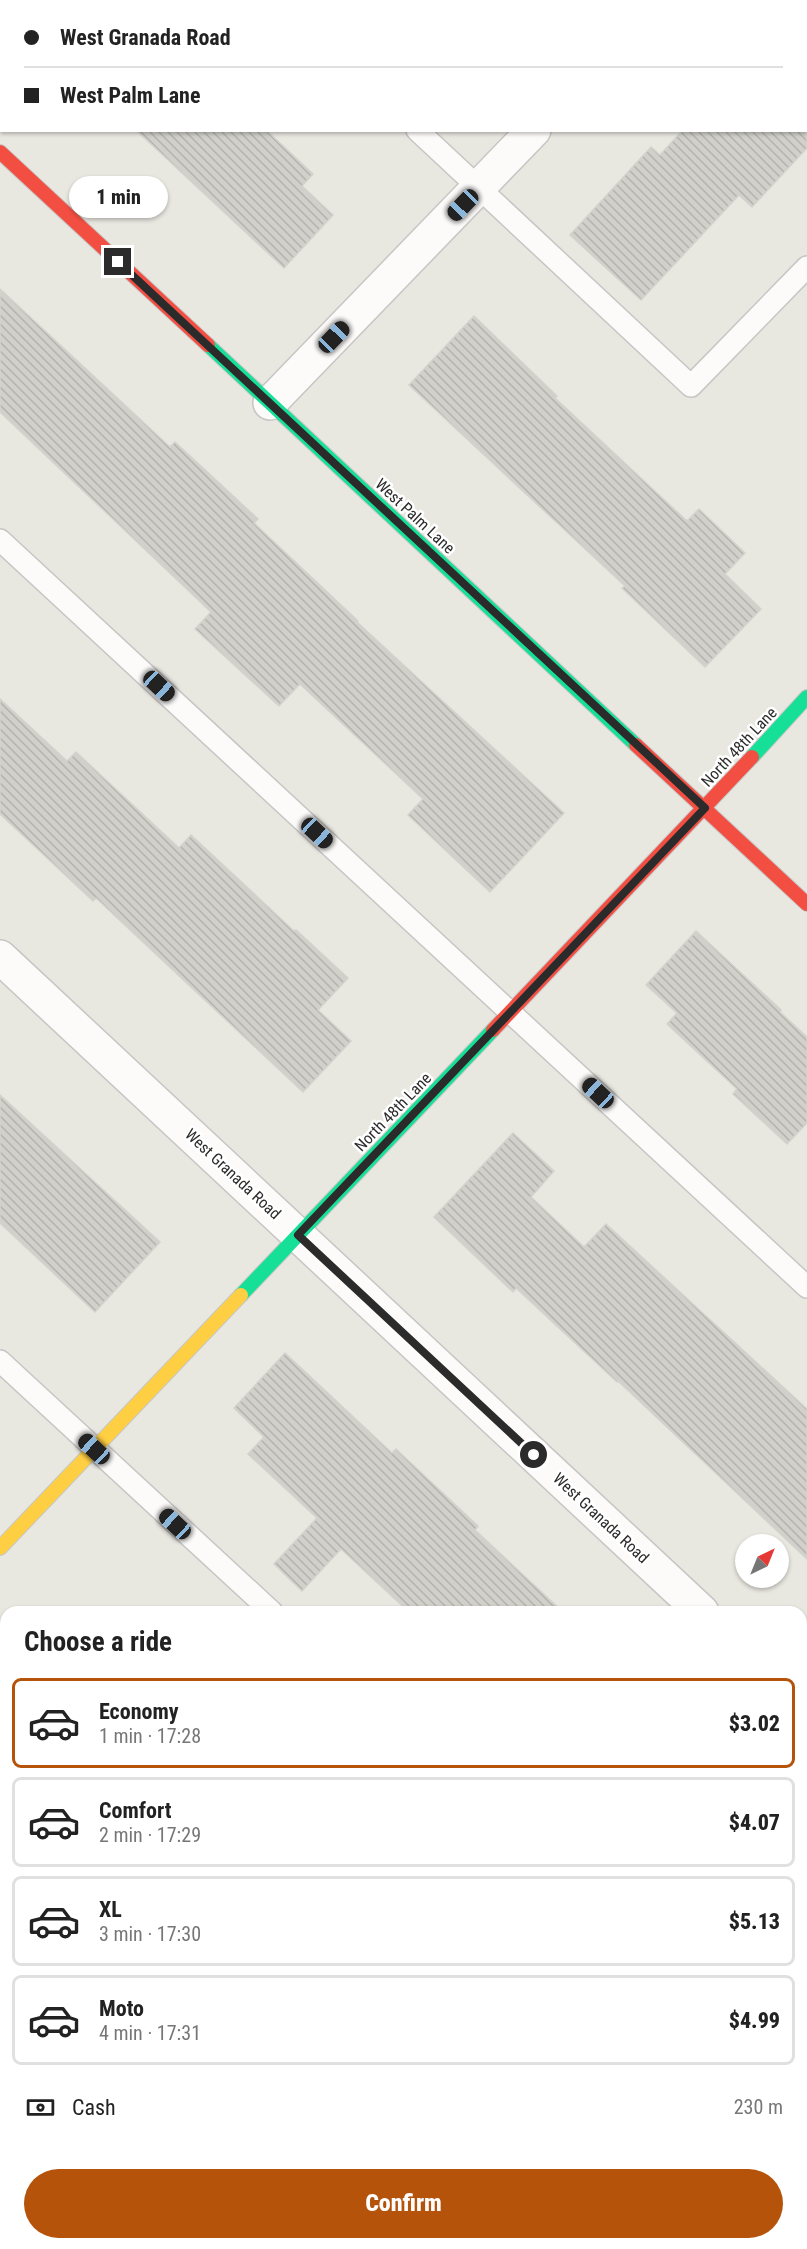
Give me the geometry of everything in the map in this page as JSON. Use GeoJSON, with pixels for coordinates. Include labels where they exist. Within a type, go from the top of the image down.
{"type":"FeatureCollection","features":[{"type":"Feature","properties":{"kind":"street"},"geometry":{"type":"LineString","coordinates":[[270,404],[532,132]]}},
{"type":"Feature","properties":{"kind":"street","name":"West Palm Lane"},"geometry":{"type":"LineString","coordinates":[[0,152],[807,904]]}},
{"type":"Feature","properties":{"kind":"street","name":"North 48th Lane"},"geometry":{"type":"LineString","coordinates":[[0,1548],[705,808],[807,697]]}},
{"type":"Feature","properties":{"kind":"street","name":"West Granada Road"},"geometry":{"type":"LineString","coordinates":[[0,957],[696,1606]]}},
{"type":"Feature","properties":{"kind":"lane"},"geometry":{"type":"LineString","coordinates":[[419,132],[691,386],[807,267]]}},
{"type":"Feature","properties":{"kind":"lane"},"geometry":{"type":"LineString","coordinates":[[0,540],[807,1287]]}},
{"type":"Feature","properties":{"kind":"lane"},"geometry":{"type":"LineString","coordinates":[[0,1361],[265,1606]]}},
{"type":"Feature","properties":{"kind":"building"},"geometry":{"type":"Polygon","coordinates":[[[138,132],[268,132],[313,174],[302,186],[333,215],[284,268],[138,132]]]}},
{"type":"Feature","properties":{"kind":"building"},"geometry":{"type":"Polygon","coordinates":[[[681,132],[807,132],[807,148],[752,207],[739,195],[641,300],[570,235],[651,147],[660,155],[681,132]]]}},
{"type":"Feature","properties":{"kind":"building"},"geometry":{"type":"Polygon","coordinates":[[[0,289],[170,447],[175,442],[258,519],[254,523],[357,622],[564,813],[490,892],[408,815],[423,799],[300,684],[279,706],[195,629],[211,612],[0,412],[0,289]]]}},
{"type":"Feature","properties":{"kind":"building"},"geometry":{"type":"Polygon","coordinates":[[[474,316],[557,396],[555,398],[687,521],[699,509],[745,553],[725,574],[761,609],[705,667],[622,588],[625,586],[409,385],[474,316]]]}},
{"type":"Feature","properties":{"kind":"building"},"geometry":{"type":"Polygon","coordinates":[[[0,699],[67,761],[76,752],[179,848],[191,835],[348,978],[318,1010],[351,1041],[303,1092],[96,898],[93,901],[0,814],[0,699]]]}},
{"type":"Feature","properties":{"kind":"building"},"geometry":{"type":"Polygon","coordinates":[[[696,931],[807,1037],[807,1123],[787,1144],[733,1094],[737,1089],[667,1024],[677,1013],[646,985],[696,931]]]}},
{"type":"Feature","properties":{"kind":"building"},"geometry":{"type":"Polygon","coordinates":[[[0,1095],[160,1242],[95,1312],[0,1223],[0,1095]]]}},
{"type":"Feature","properties":{"kind":"building"},"geometry":{"type":"Polygon","coordinates":[[[513,1133],[554,1171],[531,1197],[584,1247],[606,1224],[807,1409],[807,1559],[789,1542],[789,1534],[780,1534],[618,1381],[516,1288],[513,1292],[434,1217],[513,1133]]]}},
{"type":"Feature","properties":{"kind":"building"},"geometry":{"type":"Polygon","coordinates":[[[285,1353],[392,1453],[396,1449],[478,1526],[475,1530],[557,1606],[403,1606],[341,1549],[302,1591],[274,1564],[317,1518],[248,1454],[264,1437],[234,1408],[285,1353]]]}},
{"type":"Feature","properties":{"kind":"traffic: fast"},"geometry":{"type":"LineString","coordinates":[[208,345],[636,745]]}},
{"type":"Feature","properties":{"kind":"traffic: fast"},"geometry":{"type":"LineString","coordinates":[[752,757],[807,697]]}},
{"type":"Feature","properties":{"kind":"traffic: fast"},"geometry":{"type":"LineString","coordinates":[[241,1295],[493,1030]]}},
{"type":"Feature","properties":{"kind":"traffic: slow"},"geometry":{"type":"LineString","coordinates":[[0,1548],[241,1295]]}},
{"type":"Feature","properties":{"kind":"traffic: jam"},"geometry":{"type":"LineString","coordinates":[[0,152],[208,345]]}},
{"type":"Feature","properties":{"kind":"traffic: jam"},"geometry":{"type":"LineString","coordinates":[[636,745],[807,904]]}},
{"type":"Feature","properties":{"kind":"traffic: jam"},"geometry":{"type":"LineString","coordinates":[[493,1030],[752,757]]}},
{"type":"Feature","properties":{"kind":"route"},"geometry":{"type":"LineString","coordinates":[[118,262],[705,808],[298,1235],[534,1455]]}}]}
